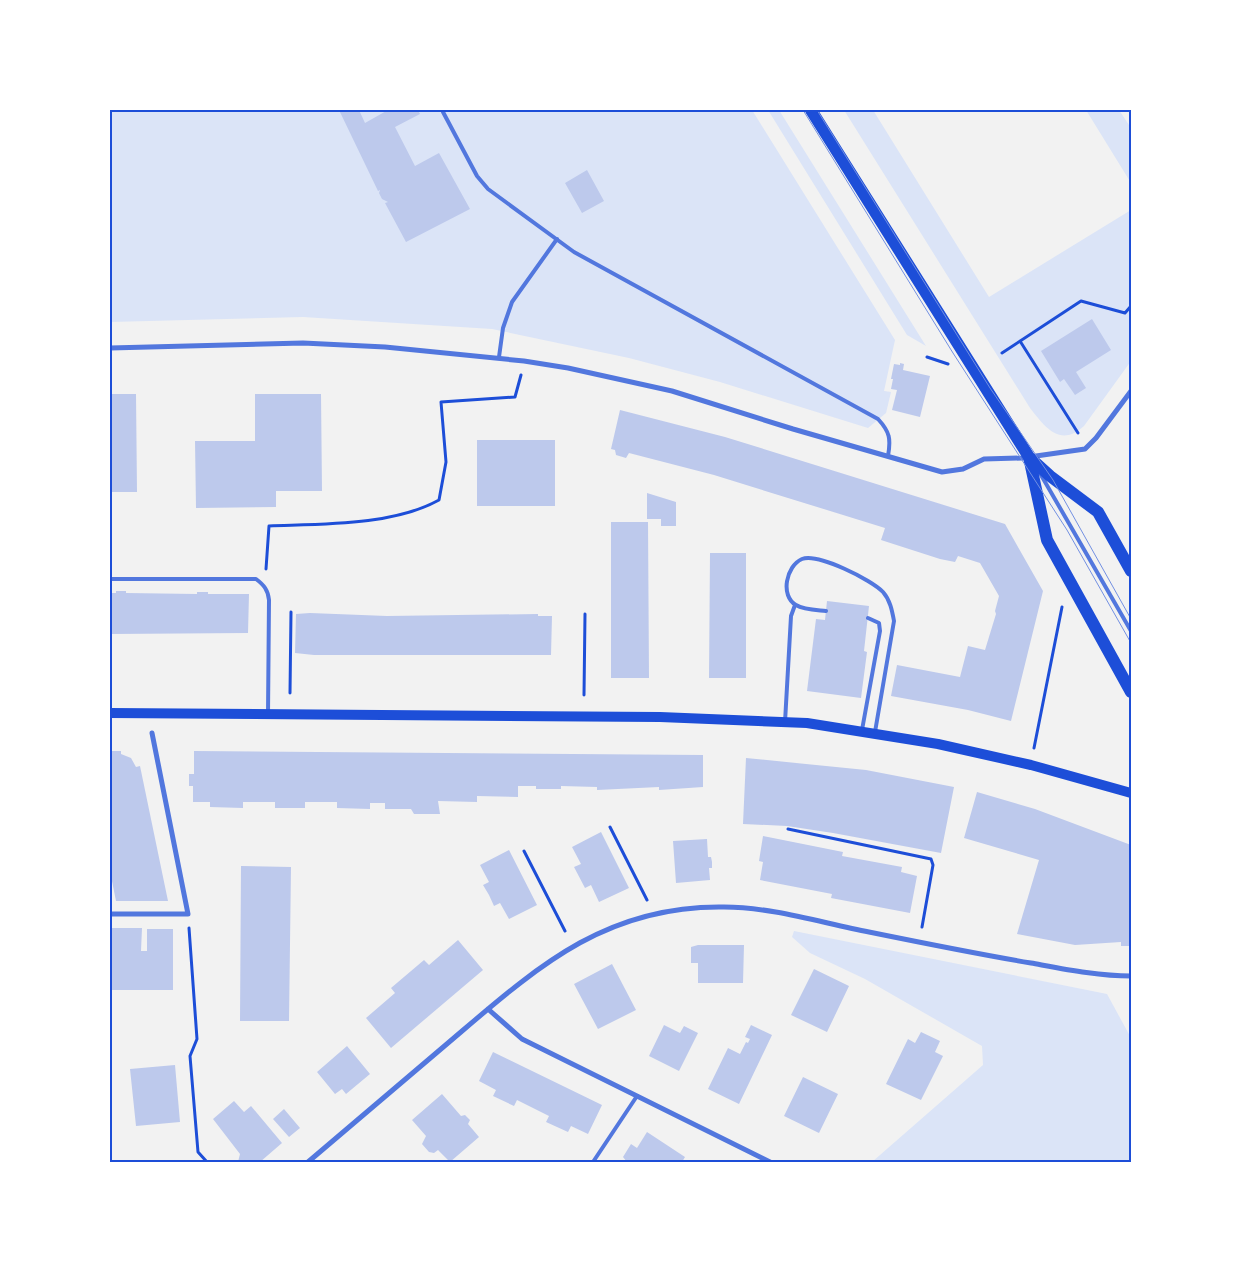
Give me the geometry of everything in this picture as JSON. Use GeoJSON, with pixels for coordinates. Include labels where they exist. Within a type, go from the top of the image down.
{"type":"FeatureCollection","features":[{"type":"Feature","properties":{"kind":"main road"},"geometry":{"type":"LineString","coordinates":[[811,110],[1029,457],[1050,476],[1098,512],[1131,571]]}},
{"type":"Feature","properties":{"kind":"main road"},"geometry":{"type":"LineString","coordinates":[[1029,457],[1047,540],[1131,692]]}},
{"type":"Feature","properties":{"kind":"main road"},"geometry":{"type":"LineString","coordinates":[[110,713],[660,717],[785,722],[876,732],[1031,765],[1131,793]]}},
{"type":"Feature","properties":{"kind":"street"},"geometry":{"type":"LineString","coordinates":[[110,348],[303,343],[385,347],[524,361],[568,368],[672,391],[942,472],[963,469],[984,460],[1029,457],[1085,448],[1096,438],[1131,391]]}},
{"type":"Feature","properties":{"kind":"street"},"geometry":{"type":"LineString","coordinates":[[110,914],[188,914],[152,733]]}},
{"type":"Feature","properties":{"kind":"street"},"geometry":{"type":"LineString","coordinates":[[308,1162],[542,965],[600,932],[634,919],[656,914],[725,907],[771,912],[1050,967],[1106,975],[1131,976]]}},
{"type":"Feature","properties":{"kind":"street"},"geometry":{"type":"LineString","coordinates":[[488,1009],[522,1038],[770,1162]]}},
{"type":"Feature","properties":{"kind":"lane"},"geometry":{"type":"LineString","coordinates":[[442,112],[482,183],[557,239],[606,271],[878,419],[887,429],[891,438],[888,456]]}},
{"type":"Feature","properties":{"kind":"lane"},"geometry":{"type":"LineString","coordinates":[[499,358],[503,328],[512,302],[557,239]]}},
{"type":"Feature","properties":{"kind":"lane"},"geometry":{"type":"LineString","coordinates":[[1029,457],[1078,536],[1131,631]]}},
{"type":"Feature","properties":{"kind":"lane"},"geometry":{"type":"LineString","coordinates":[[826,611],[795,605],[789,598],[787,591],[788,574],[793,566],[803,559],[816,559],[860,576],[884,593],[892,608],[894,621],[876,732]]}},
{"type":"Feature","properties":{"kind":"lane"},"geometry":{"type":"LineString","coordinates":[[110,579],[256,580],[265,587],[269,600],[268,715]]}},
{"type":"Feature","properties":{"kind":"lane"},"geometry":{"type":"LineString","coordinates":[[785,722],[791,616],[795,605]]}},
{"type":"Feature","properties":{"kind":"lane"},"geometry":{"type":"LineString","coordinates":[[862,730],[880,631],[880,623],[868,618]]}},
{"type":"Feature","properties":{"kind":"lane"},"geometry":{"type":"LineString","coordinates":[[593,1162],[636,1096]]}},
{"type":"Feature","properties":{"kind":"path"},"geometry":{"type":"LineString","coordinates":[[1002,353],[1081,301],[1125,313],[1131,306]]}},
{"type":"Feature","properties":{"kind":"path"},"geometry":{"type":"LineString","coordinates":[[1020,341],[1078,433]]}},
{"type":"Feature","properties":{"kind":"path"},"geometry":{"type":"LineString","coordinates":[[265,587],[269,526],[354,522],[424,508],[439,500],[446,462],[442,402],[515,397],[524,361]]}},
{"type":"Feature","properties":{"kind":"path"},"geometry":{"type":"LineString","coordinates":[[1031,765],[1064,599],[1071,583]]}},
{"type":"Feature","properties":{"kind":"path"},"geometry":{"type":"LineString","coordinates":[[290,612],[290,693]]}},
{"type":"Feature","properties":{"kind":"path"},"geometry":{"type":"LineString","coordinates":[[584,614],[584,696]]}},
{"type":"Feature","properties":{"kind":"path"},"geometry":{"type":"LineString","coordinates":[[610,827],[647,900]]}},
{"type":"Feature","properties":{"kind":"path"},"geometry":{"type":"LineString","coordinates":[[788,829],[931,859],[932,865],[922,928]]}},
{"type":"Feature","properties":{"kind":"path"},"geometry":{"type":"LineString","coordinates":[[524,851],[565,931]]}},
{"type":"Feature","properties":{"kind":"path"},"geometry":{"type":"LineString","coordinates":[[189,938],[197,1040],[190,1056],[198,1152],[207,1162]]}},
{"type":"Feature","properties":{"kind":"shaded area"},"geometry":{"type":"Polygon","coordinates":[[[110,110],[752,110],[895,340],[884,391],[891,392],[886,413],[868,428],[720,382],[629,358],[492,329],[303,317],[110,322],[110,110]]]}},
{"type":"Feature","properties":{"kind":"shaded area"},"geometry":{"type":"Polygon","coordinates":[[[768,110],[779,110],[926,346],[907,335],[768,110]]]}},
{"type":"Feature","properties":{"kind":"shaded area"},"geometry":{"type":"Polygon","coordinates":[[[844,110],[873,110],[989,297],[1131,210],[1131,361],[1084,426],[1068,435],[1060,435],[1047,428],[1030,408],[844,110]]]}},
{"type":"Feature","properties":{"kind":"shaded area"},"geometry":{"type":"Polygon","coordinates":[[[1086,110],[1119,110],[1131,128],[1131,183],[1086,110]]]}},
{"type":"Feature","properties":{"kind":"shaded area"},"geometry":{"type":"Polygon","coordinates":[[[794,931],[1107,994],[1131,1038],[1131,1162],[872,1162],[983,1065],[982,1046],[865,979],[810,953],[792,937],[794,931]]]}},
{"type":"Feature","properties":{"kind":"building"},"geometry":{"type":"Polygon","coordinates":[[[339,110],[359,110],[365,123],[388,110],[418,110],[420,114],[395,127],[415,166],[439,153],[470,209],[406,242],[385,203],[388,202],[382,199],[379,193],[380,190],[378,191],[339,110]]]}},
{"type":"Feature","properties":{"kind":"building"},"geometry":{"type":"Polygon","coordinates":[[[587,170],[604,201],[582,213],[565,183],[587,170]]]}},
{"type":"Feature","properties":{"kind":"building"},"geometry":{"type":"Polygon","coordinates":[[[1092,319],[1111,350],[1076,372],[1086,388],[1075,395],[1064,379],[1060,382],[1041,351],[1092,319]]]}},
{"type":"Feature","properties":{"kind":"building"},"geometry":{"type":"Polygon","coordinates":[[[900,363],[904,364],[903,370],[930,376],[920,417],[892,410],[897,390],[891,389],[893,379],[891,379],[894,364],[900,365],[900,363]]]}},
{"type":"Feature","properties":{"kind":"building"},"geometry":{"type":"Polygon","coordinates":[[[110,394],[136,394],[137,492],[110,492],[110,394]]]}},
{"type":"Feature","properties":{"kind":"building"},"geometry":{"type":"Polygon","coordinates":[[[255,394],[321,394],[322,491],[276,491],[276,507],[196,508],[195,441],[255,441],[255,394]]]}},
{"type":"Feature","properties":{"kind":"building"},"geometry":{"type":"Polygon","coordinates":[[[620,410],[725,437],[1005,524],[1043,591],[1011,721],[968,710],[891,696],[897,665],[960,677],[968,646],[985,650],[996,614],[999,596],[980,563],[958,556],[955,562],[940,559],[881,540],[885,528],[714,475],[629,453],[626,458],[616,455],[615,450],[611,449],[620,410]]]}},
{"type":"Feature","properties":{"kind":"building"},"geometry":{"type":"Polygon","coordinates":[[[477,440],[555,440],[555,506],[477,506],[477,440]]]}},
{"type":"Feature","properties":{"kind":"building"},"geometry":{"type":"Polygon","coordinates":[[[647,493],[676,502],[676,526],[661,526],[661,519],[647,519],[647,493]]]}},
{"type":"Feature","properties":{"kind":"building"},"geometry":{"type":"Polygon","coordinates":[[[611,522],[648,522],[649,678],[611,678],[611,522]]]}},
{"type":"Feature","properties":{"kind":"building"},"geometry":{"type":"Polygon","coordinates":[[[710,553],[746,553],[746,678],[709,678],[710,553]]]}},
{"type":"Feature","properties":{"kind":"building"},"geometry":{"type":"Polygon","coordinates":[[[116,591],[126,591],[126,593],[197,594],[197,592],[208,592],[208,594],[249,594],[248,633],[110,634],[110,593],[116,593],[116,591]]]}},
{"type":"Feature","properties":{"kind":"building"},"geometry":{"type":"Polygon","coordinates":[[[827,601],[869,606],[864,651],[867,652],[861,698],[807,691],[816,619],[825,620],[827,601]]]}},
{"type":"Feature","properties":{"kind":"building"},"geometry":{"type":"Polygon","coordinates":[[[296,614],[387,616],[538,614],[538,616],[552,616],[551,655],[314,655],[295,653],[296,614]]]}},
{"type":"Feature","properties":{"kind":"building"},"geometry":{"type":"Polygon","coordinates":[[[110,751],[121,751],[121,754],[131,758],[136,767],[140,766],[168,901],[116,901],[110,871],[110,751]]]}},
{"type":"Feature","properties":{"kind":"building"},"geometry":{"type":"Polygon","coordinates":[[[194,751],[703,755],[703,787],[659,790],[659,787],[597,790],[597,787],[561,786],[561,789],[536,789],[536,786],[518,786],[518,797],[477,796],[477,802],[438,801],[440,814],[414,814],[411,809],[385,809],[385,803],[370,803],[370,809],[337,808],[337,802],[305,802],[305,808],[275,808],[275,802],[243,802],[243,808],[210,807],[210,802],[193,802],[193,786],[189,786],[189,774],[194,774],[194,751]]]}},
{"type":"Feature","properties":{"kind":"building"},"geometry":{"type":"Polygon","coordinates":[[[746,758],[866,770],[954,787],[941,853],[787,826],[743,824],[746,758]]]}},
{"type":"Feature","properties":{"kind":"building"},"geometry":{"type":"Polygon","coordinates":[[[977,792],[1035,809],[1131,845],[1131,946],[1121,946],[1121,942],[1075,945],[1017,934],[1039,860],[964,838],[977,792]]]}},
{"type":"Feature","properties":{"kind":"building"},"geometry":{"type":"Polygon","coordinates":[[[601,832],[629,888],[599,902],[591,885],[585,888],[574,867],[581,864],[572,847],[601,832]]]}},
{"type":"Feature","properties":{"kind":"building"},"geometry":{"type":"Polygon","coordinates":[[[763,836],[843,852],[842,856],[902,867],[901,872],[917,876],[910,913],[831,898],[832,894],[760,880],[763,862],[759,861],[763,836]]]}},
{"type":"Feature","properties":{"kind":"building"},"geometry":{"type":"Polygon","coordinates":[[[707,839],[708,857],[711,857],[712,862],[712,868],[709,868],[710,880],[676,883],[673,841],[707,839]]]}},
{"type":"Feature","properties":{"kind":"building"},"geometry":{"type":"Polygon","coordinates":[[[509,850],[537,905],[509,919],[500,903],[494,906],[483,885],[489,882],[480,865],[509,850]]]}},
{"type":"Feature","properties":{"kind":"building"},"geometry":{"type":"Polygon","coordinates":[[[241,866],[291,867],[289,1021],[240,1021],[241,866]]]}},
{"type":"Feature","properties":{"kind":"building"},"geometry":{"type":"Polygon","coordinates":[[[110,928],[142,928],[141,951],[147,951],[147,929],[173,929],[173,990],[110,990],[110,928]]]}},
{"type":"Feature","properties":{"kind":"building"},"geometry":{"type":"Polygon","coordinates":[[[458,940],[483,970],[391,1048],[366,1018],[395,993],[391,988],[424,960],[429,965],[458,940]]]}},
{"type":"Feature","properties":{"kind":"building"},"geometry":{"type":"Polygon","coordinates":[[[698,945],[744,945],[743,983],[698,983],[698,963],[691,963],[691,947],[698,945]]]}},
{"type":"Feature","properties":{"kind":"building"},"geometry":{"type":"Polygon","coordinates":[[[612,964],[636,1010],[598,1029],[574,984],[612,964]]]}},
{"type":"Feature","properties":{"kind":"building"},"geometry":{"type":"Polygon","coordinates":[[[814,969],[849,986],[827,1032],[791,1015],[814,969]]]}},
{"type":"Feature","properties":{"kind":"building"},"geometry":{"type":"Polygon","coordinates":[[[664,1025],[680,1033],[684,1026],[698,1033],[679,1071],[649,1056],[664,1025]]]}},
{"type":"Feature","properties":{"kind":"building"},"geometry":{"type":"Polygon","coordinates":[[[751,1025],[772,1035],[739,1104],[708,1089],[728,1048],[740,1054],[746,1042],[748,1043],[750,1039],[745,1037],[751,1025]]]}},
{"type":"Feature","properties":{"kind":"building"},"geometry":{"type":"Polygon","coordinates":[[[921,1032],[940,1041],[935,1052],[943,1056],[921,1100],[886,1084],[908,1039],[915,1043],[921,1032]]]}},
{"type":"Feature","properties":{"kind":"building"},"geometry":{"type":"Polygon","coordinates":[[[347,1046],[370,1074],[346,1094],[342,1089],[335,1094],[317,1072],[347,1046]]]}},
{"type":"Feature","properties":{"kind":"building"},"geometry":{"type":"Polygon","coordinates":[[[493,1052],[602,1105],[588,1134],[571,1126],[568,1132],[546,1122],[549,1116],[517,1100],[514,1106],[493,1096],[496,1090],[479,1081],[493,1052]]]}},
{"type":"Feature","properties":{"kind":"building"},"geometry":{"type":"Polygon","coordinates":[[[175,1065],[180,1122],[136,1126],[130,1069],[175,1065]]]}},
{"type":"Feature","properties":{"kind":"building"},"geometry":{"type":"Polygon","coordinates":[[[803,1077],[838,1094],[819,1133],[784,1116],[803,1077]]]}},
{"type":"Feature","properties":{"kind":"building"},"geometry":{"type":"Polygon","coordinates":[[[442,1094],[461,1116],[465,1115],[470,1120],[468,1124],[479,1137],[450,1162],[438,1150],[434,1153],[429,1152],[422,1144],[426,1136],[412,1120],[442,1094]]]}},
{"type":"Feature","properties":{"kind":"building"},"geometry":{"type":"Polygon","coordinates":[[[234,1101],[244,1112],[251,1106],[282,1143],[260,1162],[238,1162],[240,1154],[213,1119],[234,1101]]]}},
{"type":"Feature","properties":{"kind":"building"},"geometry":{"type":"Polygon","coordinates":[[[284,1109],[300,1128],[289,1137],[273,1119],[284,1109]]]}},
{"type":"Feature","properties":{"kind":"building"},"geometry":{"type":"Polygon","coordinates":[[[647,1132],[685,1157],[682,1162],[627,1162],[623,1157],[631,1144],[637,1148],[647,1132]]]}},
{"type":"Feature","properties":{"kind":"tram line"},"geometry":{"type":"LineString","coordinates":[[803,110],[953,353],[1067,530],[1131,643]]}},
{"type":"Feature","properties":{"kind":"tram line"},"geometry":{"type":"LineString","coordinates":[[817,110],[990,388],[1053,480],[1131,619]]}}]}
